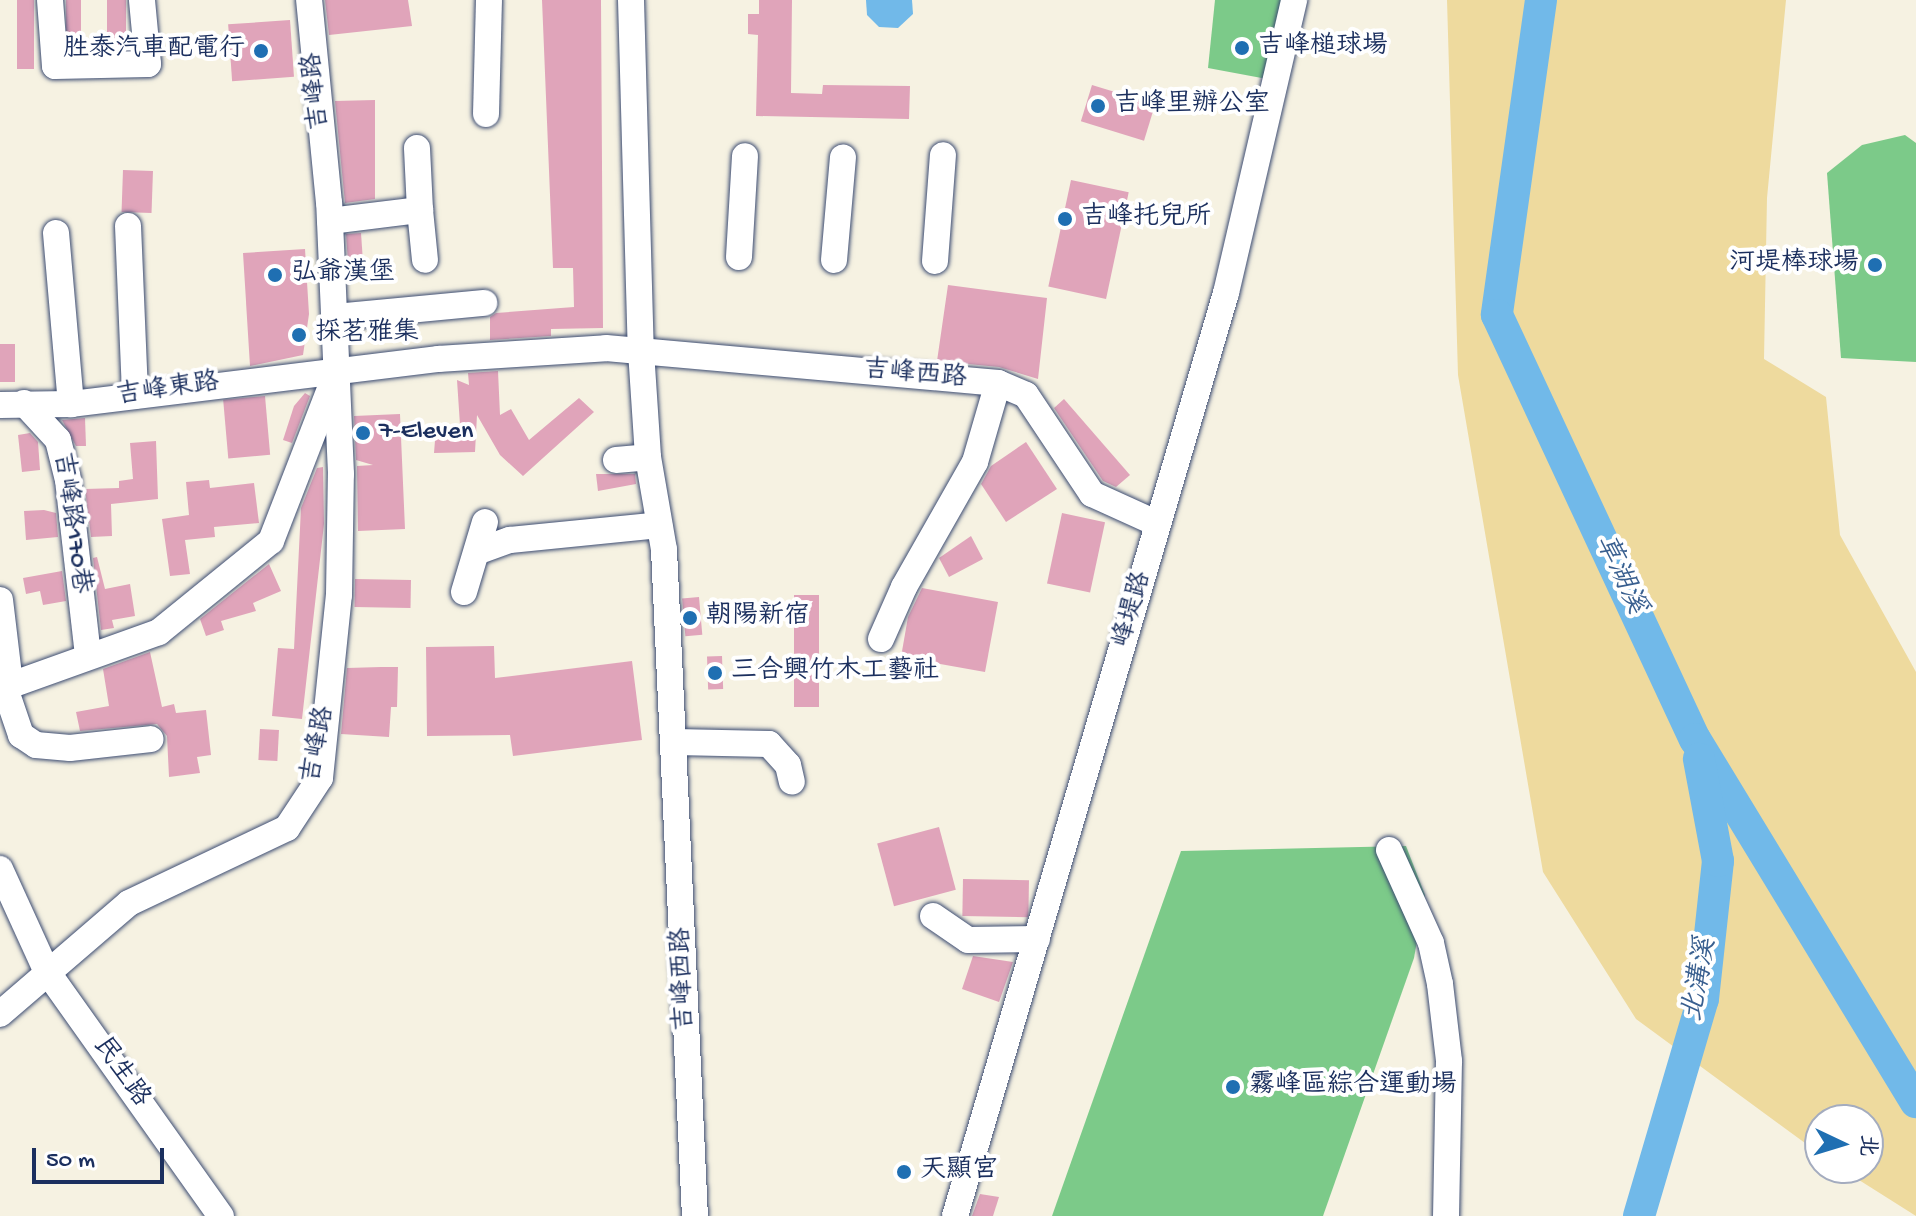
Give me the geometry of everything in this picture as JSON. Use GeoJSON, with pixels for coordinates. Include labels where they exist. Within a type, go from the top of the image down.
{"type":"FeatureCollection","features":[{"type":"Feature","properties":{"kind":"street"},"geometry":{"type":"LineString","coordinates":[[50,0],[55,66],[148,64],[142,0]]}},
{"type":"Feature","properties":{"kind":"street","name":"吉峰路"},"geometry":{"type":"LineString","coordinates":[[46,970],[129,903],[287,828],[320,778],[339,595],[336,374],[330,221],[309,0]]}},
{"type":"Feature","properties":{"kind":"street"},"geometry":{"type":"LineString","coordinates":[[486,114],[489,0]]}},
{"type":"Feature","properties":{"kind":"street","name":"吉峰西路"},"geometry":{"type":"LineString","coordinates":[[631,0],[641,351],[648,457],[659,525],[675,742],[695,1216]]}},
{"type":"Feature","properties":{"kind":"street","name":"峰堤路"},"geometry":{"type":"LineString","coordinates":[[955,1216],[1226,293],[1294,0]]}},
{"type":"Feature","properties":{"kind":"street"},"geometry":{"type":"LineString","coordinates":[[417,148],[425,260]]}},
{"type":"Feature","properties":{"kind":"street"},"geometry":{"type":"LineString","coordinates":[[935,261],[943,155]]}},
{"type":"Feature","properties":{"kind":"street"},"geometry":{"type":"LineString","coordinates":[[739,257],[745,156]]}},
{"type":"Feature","properties":{"kind":"street"},"geometry":{"type":"LineString","coordinates":[[834,260],[843,157]]}},
{"type":"Feature","properties":{"kind":"street"},"geometry":{"type":"LineString","coordinates":[[330,221],[420,210]]}},
{"type":"Feature","properties":{"kind":"street"},"geometry":{"type":"LineString","coordinates":[[128,226],[135,396]]}},
{"type":"Feature","properties":{"kind":"street"},"geometry":{"type":"LineString","coordinates":[[56,233],[71,404]]}},
{"type":"Feature","properties":{"kind":"street"},"geometry":{"type":"LineString","coordinates":[[335,317],[484,303]]}},
{"type":"Feature","properties":{"kind":"street","name":"吉峰西路"},"geometry":{"type":"LineString","coordinates":[[336,374],[487,355],[606,348],[998,383],[1026,395],[1092,494],[1158,524]]}},
{"type":"Feature","properties":{"kind":"street","name":"吉峰路"},"geometry":{"type":"LineString","coordinates":[[5,687],[159,632],[271,541],[336,374]]}},
{"type":"Feature","properties":{"kind":"street","name":"吉峰東路"},"geometry":{"type":"LineString","coordinates":[[12,404],[71,404],[336,374]]}},
{"type":"Feature","properties":{"kind":"street","name":"吉峰西路"},"geometry":{"type":"LineString","coordinates":[[881,639],[904,587],[975,462],[998,383]]}},
{"type":"Feature","properties":{"kind":"street","name":"吉峰路170巷"},"geometry":{"type":"LineString","coordinates":[[12,404],[58,440],[88,656]]}},
{"type":"Feature","properties":{"kind":"street"},"geometry":{"type":"LineString","coordinates":[[616,460],[648,457]]}},
{"type":"Feature","properties":{"kind":"street"},"geometry":{"type":"LineString","coordinates":[[464,592],[479,551],[485,522]]}},
{"type":"Feature","properties":{"kind":"street"},"geometry":{"type":"LineString","coordinates":[[479,551],[510,540],[659,525]]}},
{"type":"Feature","properties":{"kind":"street"},"geometry":{"type":"LineString","coordinates":[[0,600],[5,687],[21,735],[36,745],[70,748],[151,739]]}},
{"type":"Feature","properties":{"kind":"street"},"geometry":{"type":"LineString","coordinates":[[675,742],[769,744],[788,765],[792,782]]}},
{"type":"Feature","properties":{"kind":"street"},"geometry":{"type":"LineString","coordinates":[[1389,850],[1431,943],[1440,984],[1449,1061],[1446,1216]]}},
{"type":"Feature","properties":{"kind":"street","name":"民生路"},"geometry":{"type":"LineString","coordinates":[[0,869],[46,970],[221,1216]]}},
{"type":"Feature","properties":{"kind":"street"},"geometry":{"type":"LineString","coordinates":[[933,916],[968,940],[1037,939]]}},
{"type":"Feature","properties":{"kind":"street"},"geometry":{"type":"LineString","coordinates":[[0,1014],[46,970]]}},
{"type":"Feature","properties":{"kind":"green space","name":"吉峰槌球場"},"geometry":{"type":"Polygon","coordinates":[[[1215,0],[1285,0],[1267,79],[1208,68],[1215,0]]]}},
{"type":"Feature","properties":{"kind":"green space","name":"河堤棒球場"},"geometry":{"type":"Polygon","coordinates":[[[1905,135],[1916,143],[1916,362],[1841,358],[1827,173],[1862,145],[1905,135]]]}},
{"type":"Feature","properties":{"kind":"green space","name":"霧峰區綜合運動場"},"geometry":{"type":"Polygon","coordinates":[[[1406,846],[1425,895],[1414,958],[1323,1216],[1052,1216],[1181,851],[1406,846]]]}},
{"type":"Feature","properties":{"kind":"sand"},"geometry":{"type":"Polygon","coordinates":[[[1447,0],[1786,0],[1767,198],[1764,359],[1826,397],[1840,535],[1916,672],[1916,1216],[1865,1184],[1884,1184],[1884,1104],[1804,1104],[1804,1142],[1636,1019],[1543,872],[1458,375],[1447,0]]]}},
{"type":"Feature","properties":{"kind":"water"},"geometry":{"type":"Polygon","coordinates":[[[866,0],[912,0],[913,14],[898,28],[879,27],[867,15],[866,0]]]}},
{"type":"Feature","properties":{"kind":"building"},"geometry":{"type":"Polygon","coordinates":[[[17,0],[34,0],[34,69],[17,69],[17,0]]]}},
{"type":"Feature","properties":{"kind":"building"},"geometry":{"type":"Polygon","coordinates":[[[66,0],[81,0],[81,50],[66,50],[66,0]]]}},
{"type":"Feature","properties":{"kind":"building"},"geometry":{"type":"Polygon","coordinates":[[[107,0],[126,0],[126,49],[107,49],[107,0]]]}},
{"type":"Feature","properties":{"kind":"building"},"geometry":{"type":"Polygon","coordinates":[[[325,0],[408,0],[412,26],[329,35],[325,0]]]}},
{"type":"Feature","properties":{"kind":"building"},"geometry":{"type":"Polygon","coordinates":[[[542,0],[601,0],[603,328],[551,329],[551,336],[490,340],[490,317],[496,313],[574,307],[573,268],[553,268],[542,0]]]}},
{"type":"Feature","properties":{"kind":"building"},"geometry":{"type":"Polygon","coordinates":[[[759,0],[792,0],[791,93],[822,94],[823,85],[910,86],[909,119],[756,116],[758,35],[748,34],[748,14],[759,14],[759,0]]]}},
{"type":"Feature","properties":{"kind":"building","name":"胜泰汽車配電行"},"geometry":{"type":"Polygon","coordinates":[[[290,20],[294,77],[232,81],[228,24],[290,20]]]}},
{"type":"Feature","properties":{"kind":"building"},"geometry":{"type":"Polygon","coordinates":[[[1092,85],[1155,104],[1144,141],[1081,121],[1092,85]]]}},
{"type":"Feature","properties":{"kind":"building"},"geometry":{"type":"Polygon","coordinates":[[[375,100],[375,199],[345,203],[335,101],[375,100]]]}},
{"type":"Feature","properties":{"kind":"building"},"geometry":{"type":"Polygon","coordinates":[[[123,170],[153,171],[152,213],[122,212],[123,170]]]}},
{"type":"Feature","properties":{"kind":"building"},"geometry":{"type":"Polygon","coordinates":[[[1071,180],[1129,192],[1106,299],[1048,287],[1071,180]]]}},
{"type":"Feature","properties":{"kind":"building"},"geometry":{"type":"Polygon","coordinates":[[[361,233],[363,263],[348,264],[346,234],[361,233]]]}},
{"type":"Feature","properties":{"kind":"building"},"geometry":{"type":"Polygon","coordinates":[[[305,249],[309,314],[303,355],[250,366],[243,253],[305,249]]]}},
{"type":"Feature","properties":{"kind":"building"},"geometry":{"type":"Polygon","coordinates":[[[948,285],[1047,298],[1038,379],[999,367],[937,361],[948,285]]]}},
{"type":"Feature","properties":{"kind":"building"},"geometry":{"type":"Polygon","coordinates":[[[0,344],[15,344],[15,382],[0,382],[0,344]]]}},
{"type":"Feature","properties":{"kind":"building"},"geometry":{"type":"Polygon","coordinates":[[[498,371],[500,415],[511,409],[529,440],[579,398],[594,412],[523,476],[500,455],[477,415],[475,452],[434,453],[436,428],[460,425],[457,380],[469,385],[468,373],[498,371]]]}},
{"type":"Feature","properties":{"kind":"building"},"geometry":{"type":"Polygon","coordinates":[[[305,393],[310,396],[292,443],[283,440],[294,406],[305,393]]]}},
{"type":"Feature","properties":{"kind":"building"},"geometry":{"type":"Polygon","coordinates":[[[265,396],[270,455],[228,458],[223,400],[265,396]]]}},
{"type":"Feature","properties":{"kind":"building"},"geometry":{"type":"Polygon","coordinates":[[[1064,399],[1130,475],[1116,487],[1103,481],[1054,408],[1064,399]]]}},
{"type":"Feature","properties":{"kind":"building"},"geometry":{"type":"Polygon","coordinates":[[[400,414],[405,529],[358,531],[357,466],[373,465],[356,460],[354,416],[400,414]]]}},
{"type":"Feature","properties":{"kind":"building"},"geometry":{"type":"Polygon","coordinates":[[[85,418],[86,446],[76,446],[62,420],[85,418]]]}},
{"type":"Feature","properties":{"kind":"building"},"geometry":{"type":"Polygon","coordinates":[[[30,433],[38,442],[40,470],[22,472],[18,435],[30,433]]]}},
{"type":"Feature","properties":{"kind":"building"},"geometry":{"type":"Polygon","coordinates":[[[156,441],[158,499],[111,504],[112,536],[91,537],[85,489],[119,488],[119,481],[133,479],[130,443],[156,441]]]}},
{"type":"Feature","properties":{"kind":"building"},"geometry":{"type":"Polygon","coordinates":[[[1026,442],[1057,489],[1006,522],[981,484],[991,466],[1026,442]]]}},
{"type":"Feature","properties":{"kind":"building"},"geometry":{"type":"Polygon","coordinates":[[[323,467],[324,524],[302,719],[272,716],[278,648],[294,649],[301,508],[317,468],[323,467]]]}},
{"type":"Feature","properties":{"kind":"building"},"geometry":{"type":"Polygon","coordinates":[[[596,474],[635,474],[636,484],[598,491],[596,474]]]}},
{"type":"Feature","properties":{"kind":"building"},"geometry":{"type":"Polygon","coordinates":[[[209,480],[210,488],[254,483],[259,523],[214,527],[215,537],[185,540],[190,574],[170,576],[162,519],[189,515],[186,482],[209,480]]]}},
{"type":"Feature","properties":{"kind":"building"},"geometry":{"type":"Polygon","coordinates":[[[24,511],[56,513],[58,537],[26,540],[24,511]]]}},
{"type":"Feature","properties":{"kind":"building"},"geometry":{"type":"Polygon","coordinates":[[[1062,513],[1105,522],[1090,593],[1047,583],[1062,513]]]}},
{"type":"Feature","properties":{"kind":"building"},"geometry":{"type":"Polygon","coordinates":[[[971,536],[983,559],[949,577],[939,558],[971,536]]]}},
{"type":"Feature","properties":{"kind":"building"},"geometry":{"type":"Polygon","coordinates":[[[97,557],[105,589],[130,584],[135,616],[112,620],[114,628],[101,630],[93,558],[97,557]]]}},
{"type":"Feature","properties":{"kind":"building"},"geometry":{"type":"Polygon","coordinates":[[[269,564],[281,591],[253,603],[256,611],[221,621],[224,630],[206,636],[200,619],[269,564]]]}},
{"type":"Feature","properties":{"kind":"building"},"geometry":{"type":"Polygon","coordinates":[[[62,571],[66,601],[43,605],[40,591],[26,594],[23,578],[62,571]]]}},
{"type":"Feature","properties":{"kind":"building"},"geometry":{"type":"Polygon","coordinates":[[[355,579],[411,580],[411,608],[355,607],[355,579]]]}},
{"type":"Feature","properties":{"kind":"building"},"geometry":{"type":"Polygon","coordinates":[[[922,588],[998,602],[985,672],[901,657],[908,617],[922,588]]]}},
{"type":"Feature","properties":{"kind":"building"},"geometry":{"type":"Polygon","coordinates":[[[794,595],[819,595],[819,707],[794,707],[794,595]]]}},
{"type":"Feature","properties":{"kind":"building","name":"朝陽新宿"},"geometry":{"type":"Polygon","coordinates":[[[699,597],[702,635],[685,636],[682,598],[699,597]]]}},
{"type":"Feature","properties":{"kind":"building"},"geometry":{"type":"Polygon","coordinates":[[[494,646],[495,678],[632,661],[642,740],[513,756],[510,735],[427,736],[426,647],[494,646]]]}},
{"type":"Feature","properties":{"kind":"building"},"geometry":{"type":"Polygon","coordinates":[[[150,652],[162,707],[174,704],[176,713],[206,710],[211,755],[197,757],[200,773],[169,777],[167,736],[157,724],[80,731],[76,712],[109,706],[103,669],[150,652]]]}},
{"type":"Feature","properties":{"kind":"building","name":"三合興竹木工藝社"},"geometry":{"type":"Polygon","coordinates":[[[722,656],[723,689],[708,690],[707,657],[722,656]]]}},
{"type":"Feature","properties":{"kind":"building"},"geometry":{"type":"Polygon","coordinates":[[[398,667],[397,707],[391,707],[389,737],[341,734],[347,668],[398,667]]]}},
{"type":"Feature","properties":{"kind":"building"},"geometry":{"type":"Polygon","coordinates":[[[260,729],[279,730],[277,761],[258,760],[260,729]]]}},
{"type":"Feature","properties":{"kind":"building"},"geometry":{"type":"Polygon","coordinates":[[[939,827],[956,890],[894,906],[877,844],[939,827]]]}},
{"type":"Feature","properties":{"kind":"building"},"geometry":{"type":"Polygon","coordinates":[[[963,879],[1029,880],[1028,917],[962,916],[963,879]]]}},
{"type":"Feature","properties":{"kind":"building"},"geometry":{"type":"Polygon","coordinates":[[[973,956],[1013,962],[999,1002],[962,989],[973,956]]]}},
{"type":"Feature","properties":{"kind":"building"},"geometry":{"type":"Polygon","coordinates":[[[980,1194],[999,1197],[993,1216],[972,1216],[980,1194]]]}},
{"type":"Feature","properties":{"kind":"waterway","name":"草湖溪"},"geometry":{"type":"LineString","coordinates":[[1541,0],[1497,315],[1695,739],[1916,1102]]}},
{"type":"Feature","properties":{"kind":"waterway","name":"北溝溪"},"geometry":{"type":"LineString","coordinates":[[1639,1216],[1703,999],[1718,861],[1699,759]]}},
{"type":"Feature","properties":{"kind":"place","name":"吉峰槌球場"},"geometry":{"type":"Point","coordinates":[1242,48]}},
{"type":"Feature","properties":{"kind":"place","name":"胜泰汽車配電行"},"geometry":{"type":"Point","coordinates":[261,51]}},
{"type":"Feature","properties":{"kind":"place","name":"吉峰里辦公室"},"geometry":{"type":"Point","coordinates":[1098,106]}},
{"type":"Feature","properties":{"kind":"place","name":"吉峰托兒所"},"geometry":{"type":"Point","coordinates":[1065,219]}},
{"type":"Feature","properties":{"kind":"place","name":"河堤棒球場"},"geometry":{"type":"Point","coordinates":[1875,265]}},
{"type":"Feature","properties":{"kind":"place","name":"弘爺漢堡"},"geometry":{"type":"Point","coordinates":[275,275]}},
{"type":"Feature","properties":{"kind":"place","name":"採茗雅集"},"geometry":{"type":"Point","coordinates":[299,335]}},
{"type":"Feature","properties":{"kind":"place","name":"7-Eleven"},"geometry":{"type":"Point","coordinates":[363,433]}},
{"type":"Feature","properties":{"kind":"place","name":"朝陽新宿"},"geometry":{"type":"Point","coordinates":[690,618]}},
{"type":"Feature","properties":{"kind":"place","name":"三合興竹木工藝社"},"geometry":{"type":"Point","coordinates":[715,673]}},
{"type":"Feature","properties":{"kind":"place","name":"霧峰區綜合運動場"},"geometry":{"type":"Point","coordinates":[1233,1087]}},
{"type":"Feature","properties":{"kind":"place","name":"天顯宮"},"geometry":{"type":"Point","coordinates":[904,1172]}}]}
